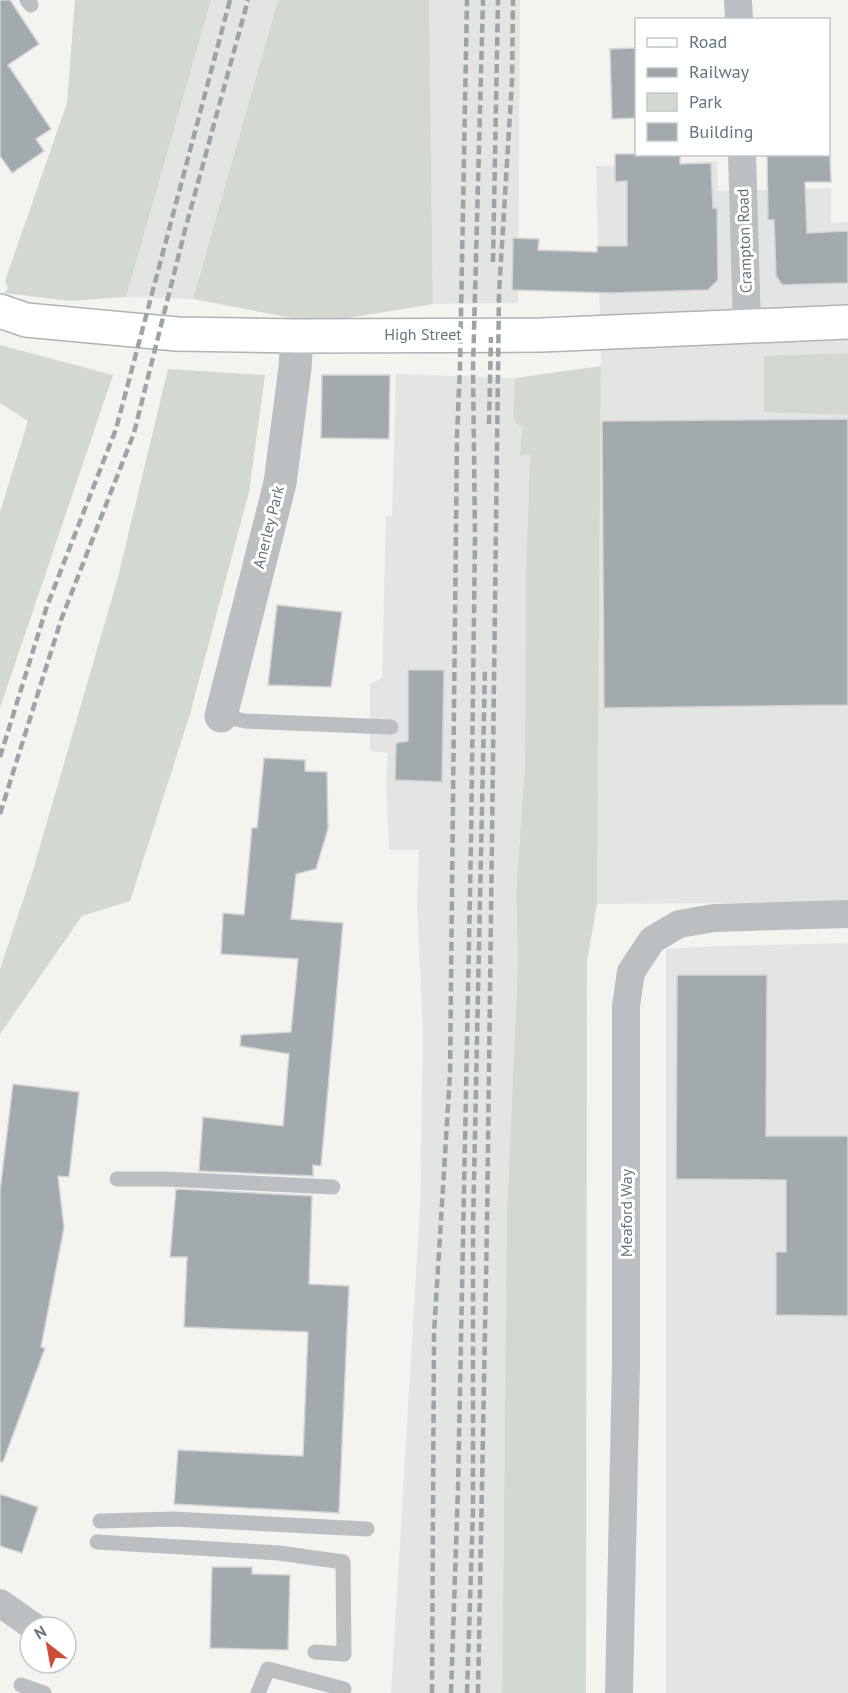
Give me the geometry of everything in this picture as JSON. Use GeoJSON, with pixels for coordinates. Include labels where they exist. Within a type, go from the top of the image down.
{"type":"FeatureCollection","features":[{"type":"Feature","properties":{"kind":"main road","name":"High Street"},"geometry":{"type":"LineString","coordinates":[[0,311],[26,320],[177,334],[297,336],[541,335],[848,322]]}},
{"type":"Feature","properties":{"kind":"street"},"geometry":{"type":"LineString","coordinates":[[738,0],[738,18]]}},
{"type":"Feature","properties":{"kind":"street","name":"Crampton Road"},"geometry":{"type":"LineString","coordinates":[[742,156],[747,327]]}},
{"type":"Feature","properties":{"kind":"street","name":"Anerley Park"},"geometry":{"type":"LineString","coordinates":[[221,716],[280,483],[297,336]]}},
{"type":"Feature","properties":{"kind":"street","name":"Meaford Way"},"geometry":{"type":"LineString","coordinates":[[619,1693],[626,1363],[626,1006],[631,972],[652,940],[679,924],[714,918],[848,914]]}},
{"type":"Feature","properties":{"kind":"street"},"geometry":{"type":"LineString","coordinates":[[0,1603],[18,1616]]}},
{"type":"Feature","properties":{"kind":"lane"},"geometry":{"type":"LineString","coordinates":[[221,716],[245,721],[391,727]]}},
{"type":"Feature","properties":{"kind":"lane"},"geometry":{"type":"LineString","coordinates":[[117,1179],[333,1187]]}},
{"type":"Feature","properties":{"kind":"lane"},"geometry":{"type":"LineString","coordinates":[[100,1521],[173,1519],[367,1530]]}},
{"type":"Feature","properties":{"kind":"lane"},"geometry":{"type":"LineString","coordinates":[[97,1542],[279,1553],[344,1563],[344,1654],[315,1652]]}},
{"type":"Feature","properties":{"kind":"lane"},"geometry":{"type":"LineString","coordinates":[[258,1693],[268,1669],[344,1689],[343,1693]]}},
{"type":"Feature","properties":{"kind":"lane"},"geometry":{"type":"LineString","coordinates":[[21,1684],[44,1693]]}},
{"type":"Feature","properties":{"kind":"shaded area"},"geometry":{"type":"Polygon","coordinates":[[[211,0],[278,0],[193,299],[126,297],[211,0]]]}},
{"type":"Feature","properties":{"kind":"shaded area"},"geometry":{"type":"Polygon","coordinates":[[[429,0],[520,0],[518,303],[433,304],[429,0]]]}},
{"type":"Feature","properties":{"kind":"shaded area"},"geometry":{"type":"Polygon","coordinates":[[[717,161],[718,191],[831,188],[831,223],[848,222],[848,902],[597,904],[601,366],[596,166],[717,161]]]}},
{"type":"Feature","properties":{"kind":"shaded area"},"geometry":{"type":"Polygon","coordinates":[[[396,374],[515,378],[513,417],[522,425],[520,456],[530,454],[526,568],[525,763],[516,893],[518,962],[507,1211],[502,1693],[391,1693],[420,1208],[423,1034],[417,903],[419,850],[389,850],[386,783],[388,753],[370,751],[370,684],[382,678],[386,516],[392,516],[396,374]]]}},
{"type":"Feature","properties":{"kind":"shaded area"},"geometry":{"type":"Polygon","coordinates":[[[848,943],[848,1693],[666,1693],[666,949],[848,943]]]}},
{"type":"Feature","properties":{"kind":"green space"},"geometry":{"type":"Polygon","coordinates":[[[75,0],[211,0],[126,297],[70,301],[4,293],[8,288],[5,281],[67,103],[75,0]]]}},
{"type":"Feature","properties":{"kind":"green space"},"geometry":{"type":"Polygon","coordinates":[[[278,0],[429,0],[433,304],[318,323],[193,299],[278,0]]]}},
{"type":"Feature","properties":{"kind":"green space"},"geometry":{"type":"Polygon","coordinates":[[[0,345],[113,375],[0,708],[0,512],[28,421],[0,403],[0,345]]]}},
{"type":"Feature","properties":{"kind":"green space"},"geometry":{"type":"Polygon","coordinates":[[[848,353],[848,415],[764,412],[764,356],[848,353]]]}},
{"type":"Feature","properties":{"kind":"green space"},"geometry":{"type":"Polygon","coordinates":[[[601,366],[597,904],[587,961],[586,1693],[502,1693],[507,1211],[518,962],[516,893],[525,763],[526,568],[530,454],[520,456],[522,426],[517,424],[513,417],[515,378],[601,366]]]}},
{"type":"Feature","properties":{"kind":"green space"},"geometry":{"type":"Polygon","coordinates":[[[168,369],[265,375],[249,492],[190,714],[130,901],[82,916],[0,1034],[0,969],[31,877],[117,581],[168,369]]]}},
{"type":"Feature","properties":{"kind":"building"},"geometry":{"type":"Polygon","coordinates":[[[0,0],[10,0],[39,44],[8,65],[51,129],[36,139],[44,151],[12,173],[0,156],[0,0]]]}},
{"type":"Feature","properties":{"kind":"building"},"geometry":{"type":"Polygon","coordinates":[[[635,48],[635,118],[612,119],[610,49],[635,48]]]}},
{"type":"Feature","properties":{"kind":"building"},"geometry":{"type":"Polygon","coordinates":[[[615,154],[680,156],[680,164],[711,163],[713,208],[717,208],[718,280],[708,290],[611,293],[512,290],[513,238],[539,239],[538,250],[597,252],[597,246],[627,246],[627,181],[615,182],[615,154]]]}},
{"type":"Feature","properties":{"kind":"building"},"geometry":{"type":"Polygon","coordinates":[[[830,154],[831,182],[805,182],[807,233],[848,231],[848,283],[782,285],[776,276],[774,220],[768,220],[767,156],[830,156],[830,154]]]}},
{"type":"Feature","properties":{"kind":"building"},"geometry":{"type":"Polygon","coordinates":[[[322,375],[390,375],[389,439],[321,438],[322,375]]]}},
{"type":"Feature","properties":{"kind":"building"},"geometry":{"type":"Polygon","coordinates":[[[848,419],[848,705],[604,708],[602,421],[848,419]]]}},
{"type":"Feature","properties":{"kind":"building"},"geometry":{"type":"Polygon","coordinates":[[[277,605],[342,612],[331,687],[268,685],[277,605]]]}},
{"type":"Feature","properties":{"kind":"building"},"geometry":{"type":"Polygon","coordinates":[[[408,670],[444,670],[442,782],[395,780],[396,743],[408,741],[408,670]]]}},
{"type":"Feature","properties":{"kind":"building"},"geometry":{"type":"Polygon","coordinates":[[[264,758],[305,760],[305,771],[327,772],[328,829],[316,869],[296,874],[291,919],[343,923],[321,1166],[313,1165],[313,1176],[199,1171],[203,1117],[283,1126],[289,1054],[240,1046],[241,1035],[291,1032],[298,959],[221,954],[223,913],[244,915],[252,828],[257,828],[264,758]]]}},
{"type":"Feature","properties":{"kind":"building"},"geometry":{"type":"Polygon","coordinates":[[[677,975],[767,975],[766,1136],[848,1136],[848,1316],[776,1315],[776,1252],[786,1252],[786,1180],[676,1179],[677,975]]]}},
{"type":"Feature","properties":{"kind":"building"},"geometry":{"type":"Polygon","coordinates":[[[13,1084],[79,1092],[69,1177],[58,1176],[64,1228],[41,1347],[45,1348],[3,1462],[0,1462],[0,1191],[13,1084]]]}},
{"type":"Feature","properties":{"kind":"building"},"geometry":{"type":"Polygon","coordinates":[[[176,1189],[312,1196],[309,1284],[349,1286],[339,1513],[174,1504],[178,1450],[303,1456],[308,1332],[184,1327],[187,1257],[170,1257],[176,1189]]]}},
{"type":"Feature","properties":{"kind":"building"},"geometry":{"type":"Polygon","coordinates":[[[0,1494],[38,1507],[22,1553],[0,1546],[0,1494]]]}},
{"type":"Feature","properties":{"kind":"building"},"geometry":{"type":"Polygon","coordinates":[[[212,1567],[252,1567],[252,1574],[290,1575],[288,1650],[210,1648],[212,1567]]]}},
{"type":"Feature","properties":{"kind":"railway"},"geometry":{"type":"LineString","coordinates":[[0,757],[47,606],[116,429],[230,0]]}},
{"type":"Feature","properties":{"kind":"railway"},"geometry":{"type":"LineString","coordinates":[[0,814],[61,620],[134,433],[185,230],[248,0]]}},
{"type":"Feature","properties":{"kind":"railway"},"geometry":{"type":"LineString","coordinates":[[432,1693],[434,1333],[450,1074],[457,435],[467,0]]}},
{"type":"Feature","properties":{"kind":"railway"},"geometry":{"type":"LineString","coordinates":[[451,1693],[458,1489],[471,843],[475,537],[473,368],[483,0]]}},
{"type":"Feature","properties":{"kind":"railway"},"geometry":{"type":"LineString","coordinates":[[493,262],[498,0]]}},
{"type":"Feature","properties":{"kind":"railway"},"geometry":{"type":"LineString","coordinates":[[478,1693],[487,1225],[499,293],[512,81],[513,0]]}},
{"type":"Feature","properties":{"kind":"railway"},"geometry":{"type":"LineString","coordinates":[[489,424],[491,337]]}},
{"type":"Feature","properties":{"kind":"railway"},"geometry":{"type":"LineString","coordinates":[[467,1693],[473,1510],[473,1227],[485,667]]}}]}
